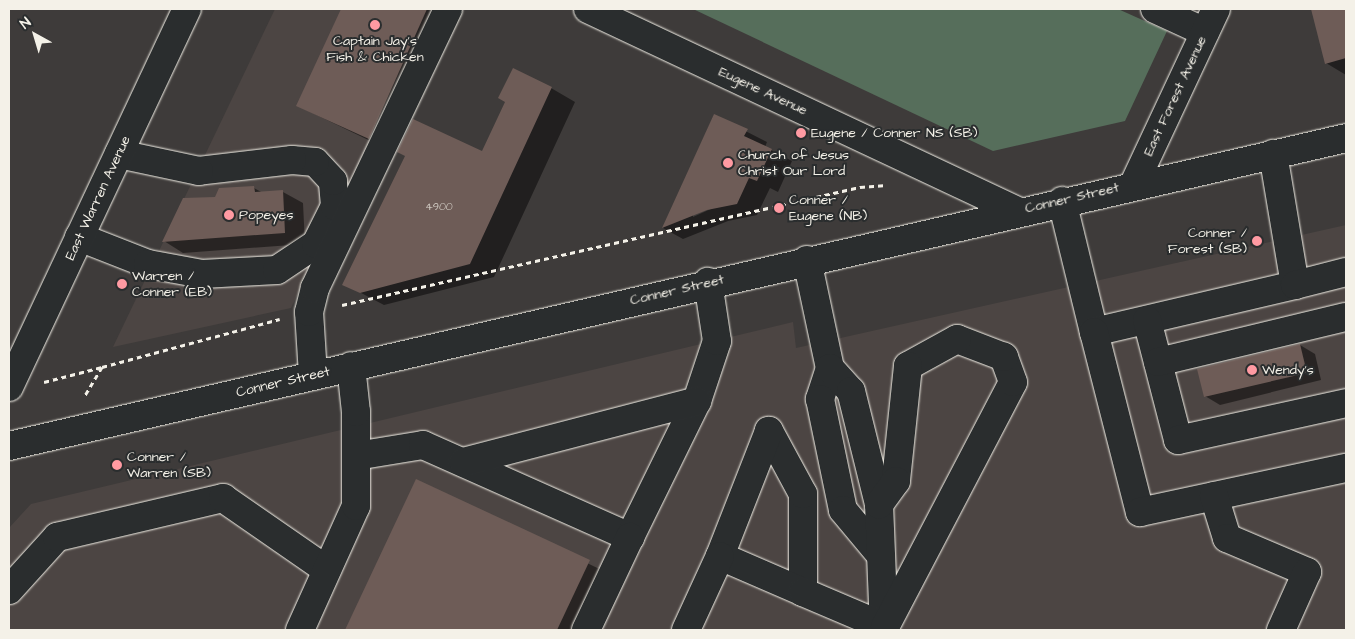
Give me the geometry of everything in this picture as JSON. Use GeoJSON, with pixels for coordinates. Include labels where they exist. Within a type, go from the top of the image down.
{"type":"FeatureCollection","features":[{"type":"Feature","properties":{"kind":"main road","name":"East Warren Avenue"},"geometry":{"type":"LineString","coordinates":[[9,387],[187,9]]}},
{"type":"Feature","properties":{"kind":"main road"},"geometry":{"type":"LineString","coordinates":[[313,375],[309,312],[315,288],[448,9]]}},
{"type":"Feature","properties":{"kind":"main road","name":"Eugene Avenue"},"geometry":{"type":"LineString","coordinates":[[588,9],[1018,211]]}},
{"type":"Feature","properties":{"kind":"main road"},"geometry":{"type":"LineString","coordinates":[[1155,9],[1210,20]]}},
{"type":"Feature","properties":{"kind":"main road","name":"East Forest Avenue"},"geometry":{"type":"LineString","coordinates":[[1134,184],[1210,20]]}},
{"type":"Feature","properties":{"kind":"main road","name":"Conner Street"},"geometry":{"type":"LineString","coordinates":[[9,446],[708,282],[1134,184],[1346,138]]}},
{"type":"Feature","properties":{"kind":"main road"},"geometry":{"type":"LineString","coordinates":[[79,237],[148,264],[202,274],[277,270],[316,244],[335,206],[333,180],[315,162],[292,160],[200,170],[119,154]]}},
{"type":"Feature","properties":{"kind":"main road"},"geometry":{"type":"LineString","coordinates":[[1273,154],[1295,284]]}},
{"type":"Feature","properties":{"kind":"main road"},"geometry":{"type":"LineString","coordinates":[[1062,201],[1140,512],[1346,468]]}},
{"type":"Feature","properties":{"kind":"main road"},"geometry":{"type":"LineString","coordinates":[[807,260],[830,368],[820,399],[843,510],[879,553]]}},
{"type":"Feature","properties":{"kind":"main road"},"geometry":{"type":"LineString","coordinates":[[1094,332],[1295,284],[1345,279]]}},
{"type":"Feature","properties":{"kind":"main road"},"geometry":{"type":"LineString","coordinates":[[586,630],[697,401],[717,341],[708,282]]}},
{"type":"Feature","properties":{"kind":"main road"},"geometry":{"type":"LineString","coordinates":[[1158,362],[1346,317]]}},
{"type":"Feature","properties":{"kind":"main road"},"geometry":{"type":"LineString","coordinates":[[1147,320],[1178,440],[1346,403]]}},
{"type":"Feature","properties":{"kind":"main road"},"geometry":{"type":"LineString","coordinates":[[879,504],[896,482],[908,366],[957,339],[1004,357],[1013,382],[884,628]]}},
{"type":"Feature","properties":{"kind":"main road"},"geometry":{"type":"LineString","coordinates":[[300,630],[356,506],[356,456],[351,366]]}},
{"type":"Feature","properties":{"kind":"main road"},"geometry":{"type":"LineString","coordinates":[[830,368],[851,391],[879,504],[879,553],[884,628]]}},
{"type":"Feature","properties":{"kind":"main road"},"geometry":{"type":"LineString","coordinates":[[462,462],[697,401]]}},
{"type":"Feature","properties":{"kind":"main road"},"geometry":{"type":"LineString","coordinates":[[686,630],[720,556],[769,431],[803,494],[802,592]]}},
{"type":"Feature","properties":{"kind":"main road"},"geometry":{"type":"LineString","coordinates":[[356,456],[423,445],[630,538]]}},
{"type":"Feature","properties":{"kind":"main road"},"geometry":{"type":"LineString","coordinates":[[1214,496],[1227,538],[1307,572],[1281,630]]}},
{"type":"Feature","properties":{"kind":"main road"},"geometry":{"type":"LineString","coordinates":[[9,590],[57,537],[223,498],[327,570]]}},
{"type":"Feature","properties":{"kind":"main road"},"geometry":{"type":"LineString","coordinates":[[720,556],[884,628]]}},
{"type":"Feature","properties":{"kind":"path"},"geometry":{"type":"LineString","coordinates":[[37,383],[309,312],[860,187],[897,184]]}},
{"type":"Feature","properties":{"kind":"path"},"geometry":{"type":"LineString","coordinates":[[61,434],[102,367]]}},
{"type":"Feature","properties":{"kind":"shaded area"},"geometry":{"type":"Polygon","coordinates":[[[275,9],[432,9],[291,308],[113,347],[275,9]]]}},
{"type":"Feature","properties":{"kind":"shaded area"},"geometry":{"type":"Polygon","coordinates":[[[1346,225],[1346,630],[9,630],[9,528],[31,504],[793,322],[796,348],[1346,225]]]}},
{"type":"Feature","properties":{"kind":"green space"},"geometry":{"type":"Polygon","coordinates":[[[693,9],[1118,9],[1167,31],[1125,121],[993,151],[693,9]]]}},
{"type":"Feature","properties":{"kind":"building"},"geometry":{"type":"Polygon","coordinates":[[[341,9],[427,9],[369,139],[296,106],[341,9]]]}},
{"type":"Feature","properties":{"kind":"building"},"geometry":{"type":"Polygon","coordinates":[[[1311,9],[1346,9],[1346,58],[1325,64],[1311,9]]]}},
{"type":"Feature","properties":{"kind":"building"},"geometry":{"type":"Polygon","coordinates":[[[513,68],[552,87],[470,264],[360,293],[342,285],[405,156],[397,152],[413,119],[482,151],[505,102],[498,98],[513,68]]]}},
{"type":"Feature","properties":{"kind":"building","name":"Church of Jesus Christ Our Lord"},"geometry":{"type":"Polygon","coordinates":[[[714,114],[748,129],[744,136],[772,149],[757,181],[749,178],[737,204],[707,210],[662,228],[714,114]]]}},
{"type":"Feature","properties":{"kind":"building"},"geometry":{"type":"Polygon","coordinates":[[[254,186],[255,192],[283,190],[285,233],[162,242],[183,198],[215,197],[219,188],[254,186]]]}},
{"type":"Feature","properties":{"kind":"building","name":"Wendy's"},"geometry":{"type":"Polygon","coordinates":[[[1300,344],[1307,373],[1204,397],[1197,369],[1300,344]]]}},
{"type":"Feature","properties":{"kind":"building"},"geometry":{"type":"Polygon","coordinates":[[[416,479],[590,560],[557,630],[345,630],[416,479]]]}},
{"type":"Feature","properties":{"kind":"place","name":"Captain Jay's Fish & Chicken"},"geometry":{"type":"Point","coordinates":[375,25]}},
{"type":"Feature","properties":{"kind":"place","name":"Eugene / Conner NS (SB)"},"geometry":{"type":"Point","coordinates":[801,133]}},
{"type":"Feature","properties":{"kind":"place","name":"Church of Jesus Christ Our Lord"},"geometry":{"type":"Point","coordinates":[728,163]}},
{"type":"Feature","properties":{"kind":"place","name":"Conner / Eugene (NB)"},"geometry":{"type":"Point","coordinates":[779,208]}},
{"type":"Feature","properties":{"kind":"place","name":"Popeyes"},"geometry":{"type":"Point","coordinates":[229,215]}},
{"type":"Feature","properties":{"kind":"place","name":"Conner / Forest (SB)"},"geometry":{"type":"Point","coordinates":[1257,241]}},
{"type":"Feature","properties":{"kind":"place","name":"Warren / Conner (EB)"},"geometry":{"type":"Point","coordinates":[122,284]}},
{"type":"Feature","properties":{"kind":"place","name":"Wendy's"},"geometry":{"type":"Point","coordinates":[1252,370]}},
{"type":"Feature","properties":{"kind":"place","name":"Conner / Warren (SB)"},"geometry":{"type":"Point","coordinates":[117,465]}}]}
